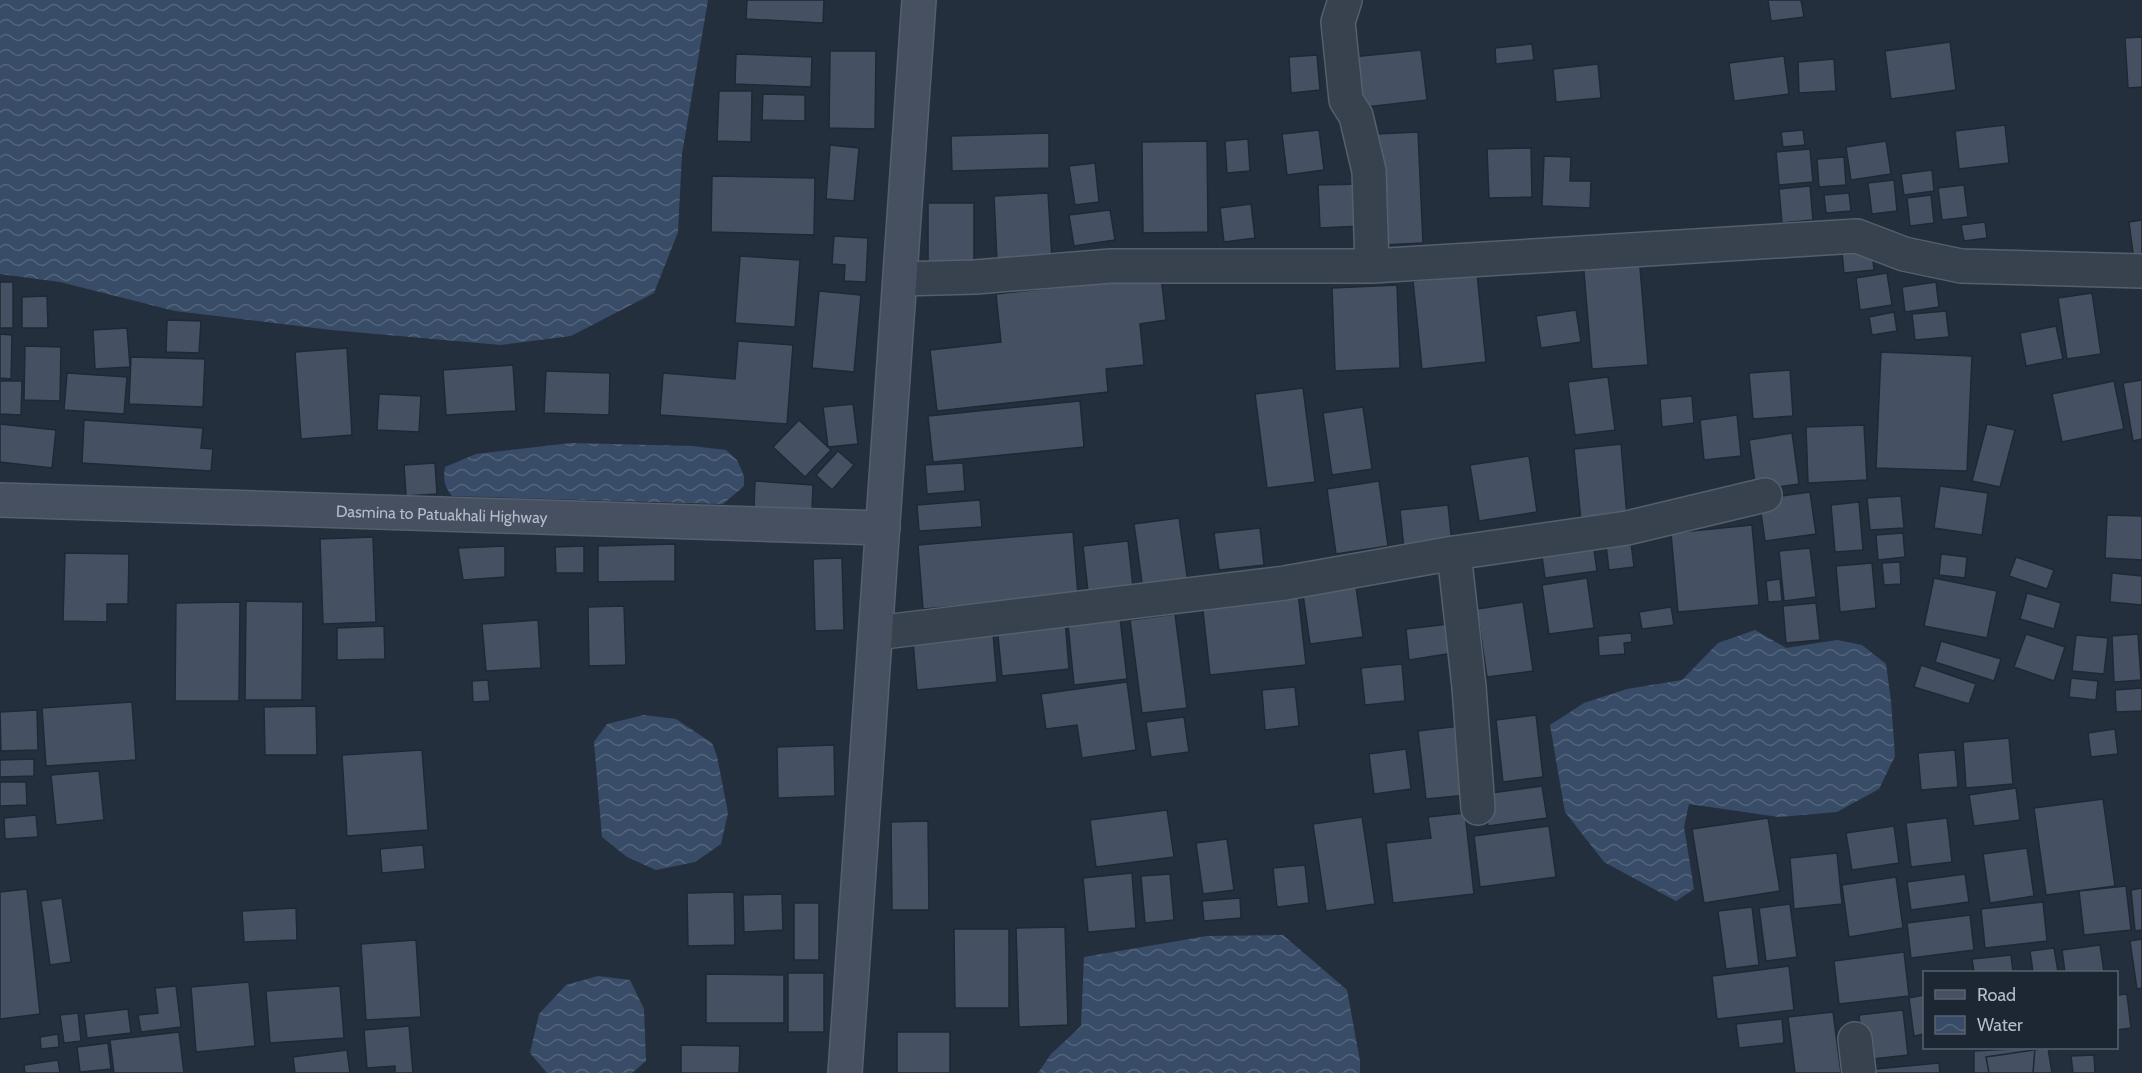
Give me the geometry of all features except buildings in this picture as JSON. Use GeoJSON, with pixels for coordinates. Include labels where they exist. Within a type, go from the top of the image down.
{"type":"FeatureCollection","features":[{"type":"Feature","properties":{"kind":"street"},"geometry":{"type":"LineString","coordinates":[[845,1073],[919,0]]}},
{"type":"Feature","properties":{"kind":"street"},"geometry":{"type":"LineString","coordinates":[[1345,0],[1338,22],[1346,100],[1356,116],[1369,171],[1372,266]]}},
{"type":"Feature","properties":{"kind":"street"},"geometry":{"type":"LineString","coordinates":[[900,279],[975,277],[1111,266],[1372,266],[1857,236],[1905,254],[1961,266],[2142,271]]}},
{"type":"Feature","properties":{"kind":"street"},"geometry":{"type":"LineString","coordinates":[[876,633],[1285,583],[1454,553],[1627,528],[1765,495]]}},
{"type":"Feature","properties":{"kind":"street","name":"Dasmina to Patuakhali Highway"},"geometry":{"type":"LineString","coordinates":[[0,500],[884,528]]}},
{"type":"Feature","properties":{"kind":"street"},"geometry":{"type":"LineString","coordinates":[[1454,553],[1469,687],[1478,808]]}},
{"type":"Feature","properties":{"kind":"street"},"geometry":{"type":"LineString","coordinates":[[1855,1039],[1859,1073]]}},
{"type":"Feature","properties":{"kind":"water"},"geometry":{"type":"Polygon","coordinates":[[[0,0],[708,0],[682,154],[678,232],[654,293],[571,336],[501,345],[331,330],[175,311],[60,282],[0,274],[0,0]]]}},
{"type":"Feature","properties":{"kind":"water"},"geometry":{"type":"Polygon","coordinates":[[[571,443],[692,446],[726,450],[737,460],[744,476],[744,486],[723,504],[452,496],[446,486],[445,467],[476,454],[571,443]]]}},
{"type":"Feature","properties":{"kind":"water"},"geometry":{"type":"Polygon","coordinates":[[[1755,630],[1786,648],[1837,640],[1862,645],[1886,664],[1895,756],[1879,789],[1837,812],[1779,817],[1689,804],[1684,827],[1694,889],[1676,901],[1604,862],[1565,812],[1550,725],[1584,703],[1627,689],[1682,680],[1718,643],[1755,630]]]}},
{"type":"Feature","properties":{"kind":"water"},"geometry":{"type":"Polygon","coordinates":[[[644,715],[676,719],[712,743],[717,756],[728,813],[721,844],[695,862],[656,870],[627,857],[602,837],[594,742],[607,724],[644,715]]]}},
{"type":"Feature","properties":{"kind":"water"},"geometry":{"type":"Polygon","coordinates":[[[1283,935],[1347,990],[1360,1061],[1360,1073],[1038,1073],[1051,1054],[1081,1026],[1084,957],[1207,936],[1283,935]]]}},
{"type":"Feature","properties":{"kind":"water"},"geometry":{"type":"Polygon","coordinates":[[[598,976],[630,980],[644,1009],[646,1061],[632,1073],[547,1073],[530,1053],[539,1014],[566,985],[598,976]]]}}]}
